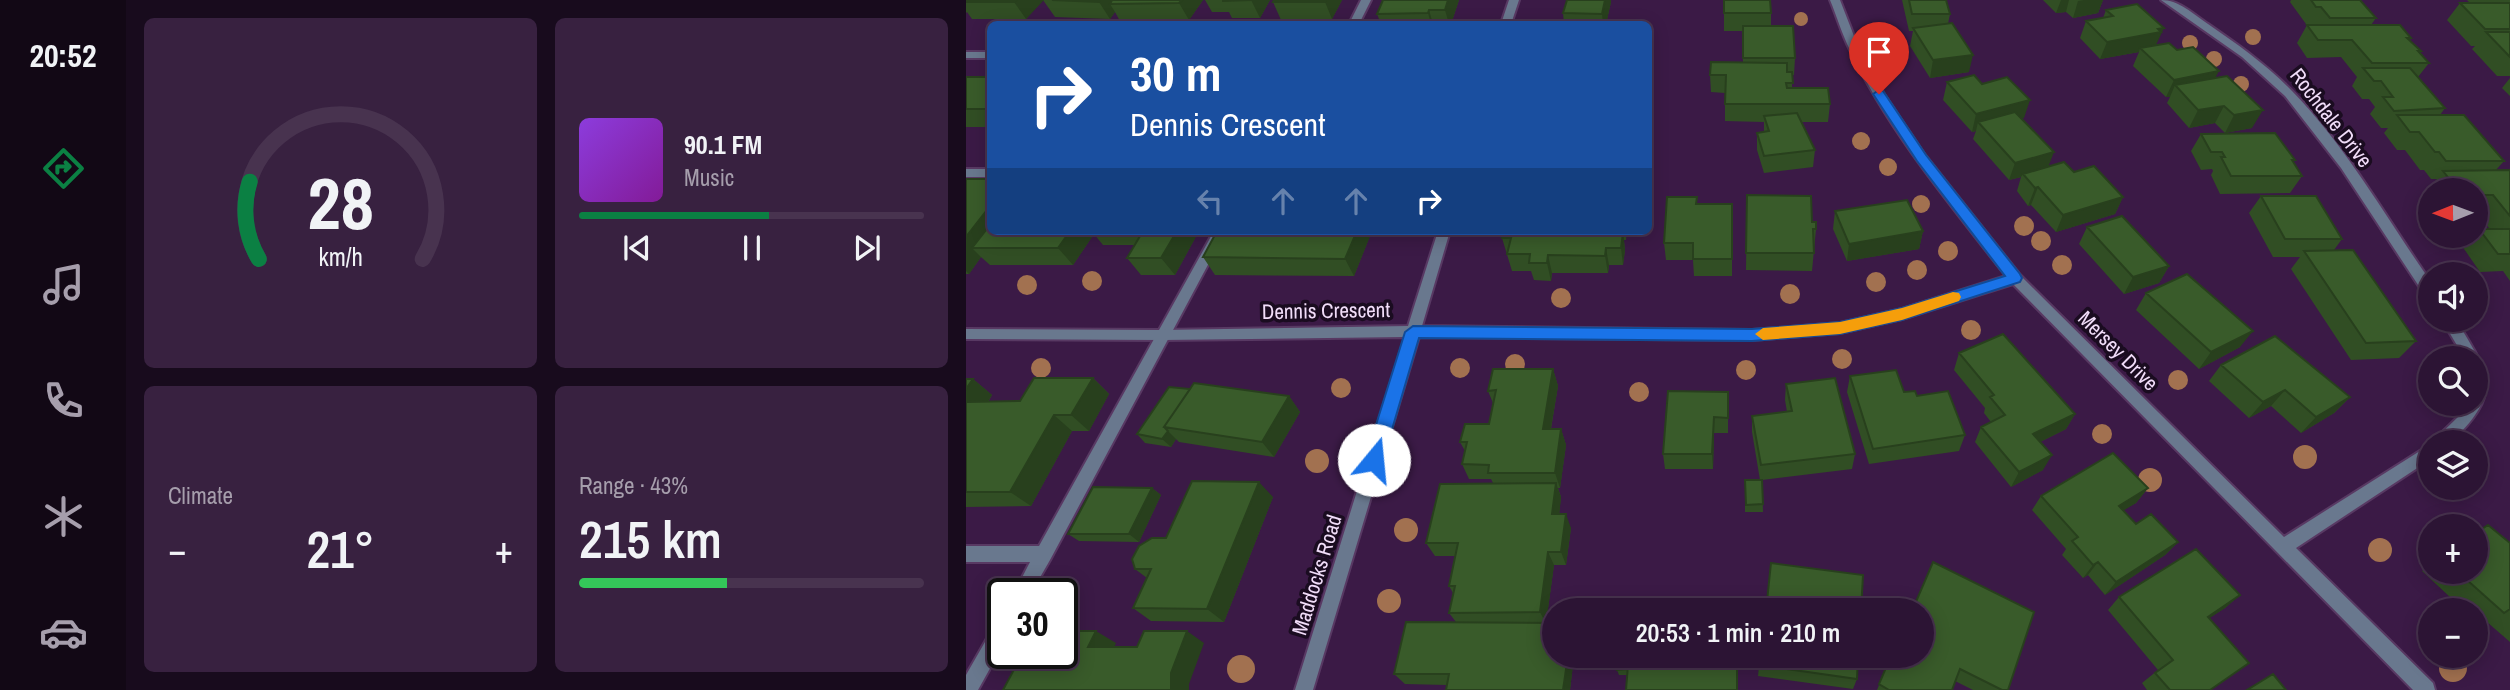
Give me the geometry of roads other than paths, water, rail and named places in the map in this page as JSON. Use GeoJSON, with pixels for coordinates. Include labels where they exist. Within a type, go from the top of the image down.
{"type":"FeatureCollection","features":[{"type":"Feature","properties":{"kind":"street"},"geometry":{"type":"LineString","coordinates":[[1356,21],[1366,0]]}},
{"type":"Feature","properties":{"kind":"street"},"geometry":{"type":"LineString","coordinates":[[1507,21],[1514,0]]}},
{"type":"Feature","properties":{"kind":"street","name":"Mersey Drive"},"geometry":{"type":"LineString","coordinates":[[1835,0],[1854,49],[1879,94],[1922,158],[2015,278],[2427,690]]}},
{"type":"Feature","properties":{"kind":"street","name":"Rochdale Drive"},"geometry":{"type":"LineString","coordinates":[[2166,0],[2228,41],[2289,94],[2323,136],[2418,274]]}},
{"type":"Feature","properties":{"kind":"street"},"geometry":{"type":"LineString","coordinates":[[966,55],[987,55]]}},
{"type":"Feature","properties":{"kind":"street"},"geometry":{"type":"LineString","coordinates":[[966,173],[987,173]]}},
{"type":"Feature","properties":{"kind":"street"},"geometry":{"type":"LineString","coordinates":[[1030,578],[1218,235]]}},
{"type":"Feature","properties":{"kind":"street","name":"Maddocks Road"},"geometry":{"type":"LineString","coordinates":[[1304,690],[1443,235]]}},
{"type":"Feature","properties":{"kind":"street","name":"Dennis Crescent"},"geometry":{"type":"LineString","coordinates":[[966,334],[1413,332],[1752,335],[1840,328],[1902,314],[2015,278]]}},
{"type":"Feature","properties":{"kind":"street"},"geometry":{"type":"LineString","coordinates":[[2453,430],[2466,416]]}},
{"type":"Feature","properties":{"kind":"street"},"geometry":{"type":"LineString","coordinates":[[2283,547],[2418,459]]}},
{"type":"Feature","properties":{"kind":"street"},"geometry":{"type":"LineString","coordinates":[[966,554],[1044,554]]}},
{"type":"Feature","properties":{"kind":"street"},"geometry":{"type":"LineString","coordinates":[[968,690],[987,656]]}}]}
